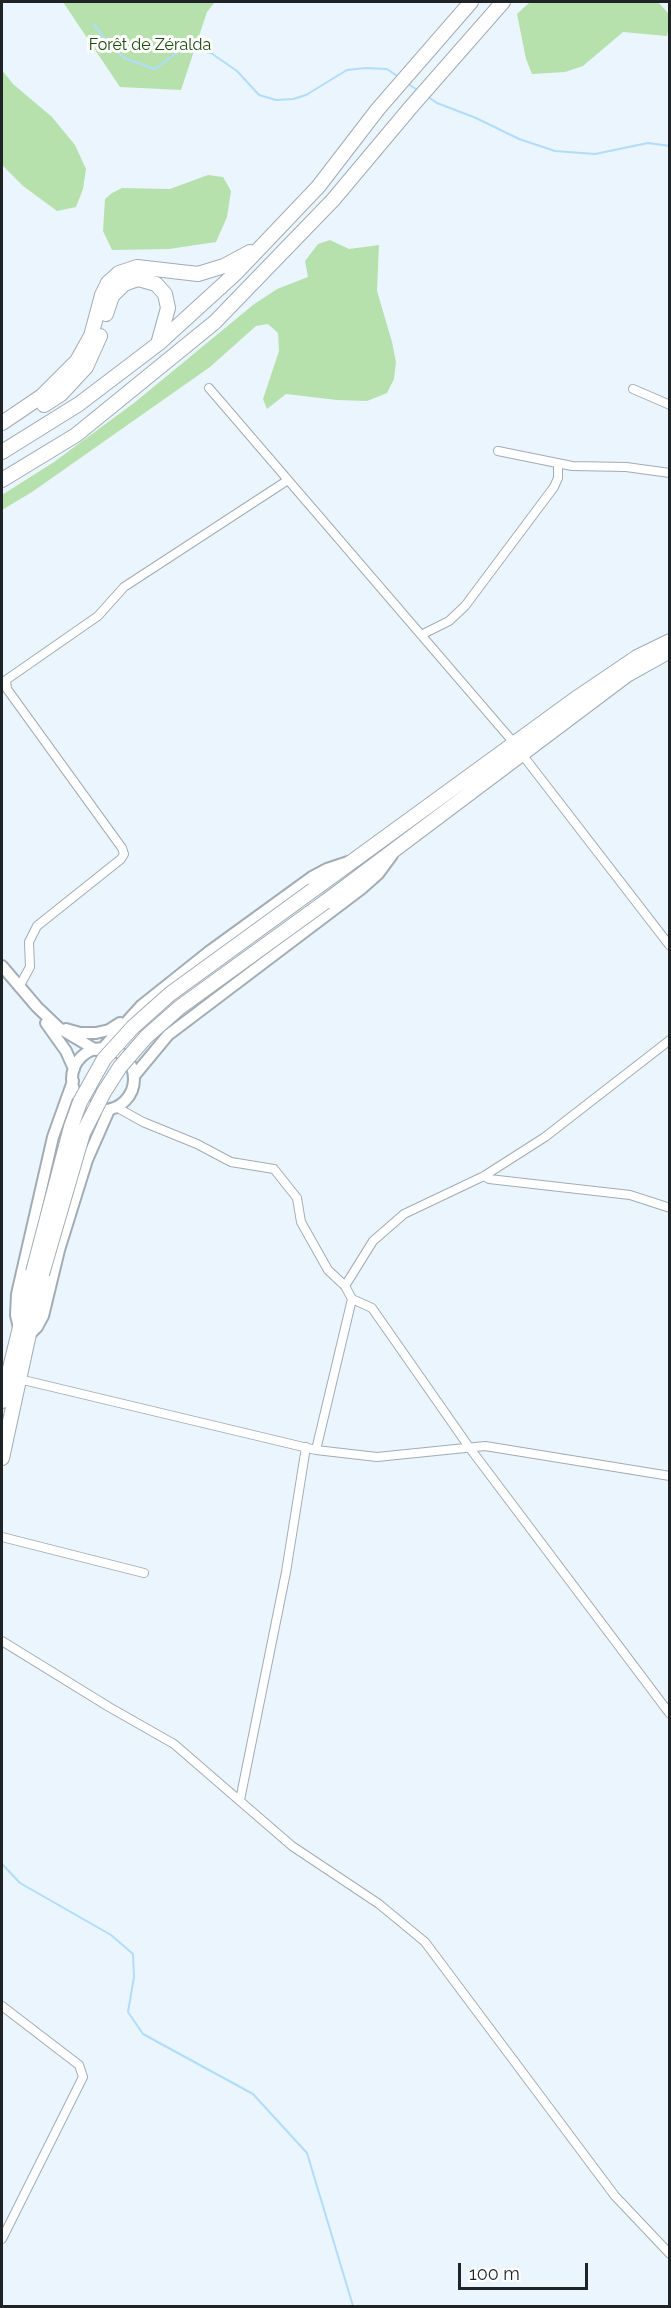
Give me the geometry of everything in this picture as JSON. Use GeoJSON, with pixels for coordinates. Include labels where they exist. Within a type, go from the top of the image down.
{"type":"FeatureCollection","features":[{"type":"Feature","properties":{"kind":"highway"},"geometry":{"type":"LineString","coordinates":[[2,452],[79,404],[158,344],[197,310],[318,187],[378,109],[471,2]]}},
{"type":"Feature","properties":{"kind":"highway"},"geometry":{"type":"LineString","coordinates":[[2,479],[76,435],[215,322],[333,200],[503,2]]}},
{"type":"Feature","properties":{"kind":"highway"},"geometry":{"type":"LineString","coordinates":[[2,423],[42,396],[77,361],[91,336],[105,289],[119,273],[137,267],[173,273],[198,274],[224,266],[262,245]]}},
{"type":"Feature","properties":{"kind":"highway"},"geometry":{"type":"LineString","coordinates":[[2,432],[61,394],[86,367],[99,341],[112,296],[119,287],[129,281],[148,280],[156,284],[165,294],[168,312],[158,344]]}},
{"type":"Feature","properties":{"kind":"highway"},"geometry":{"type":"LineString","coordinates":[[38,1273],[83,1133],[120,1067],[146,1037],[180,1007],[394,850],[621,667],[669,641]]}},
{"type":"Feature","properties":{"kind":"highway"},"geometry":{"type":"LineString","coordinates":[[2,1401],[38,1273],[71,1127],[80,1102],[104,1059],[139,1022],[170,994],[351,861],[627,675],[669,651]]}},
{"type":"Feature","properties":{"kind":"highway"},"geometry":{"type":"LineString","coordinates":[[2,1458],[19,1379],[23,1332]]}},
{"type":"Feature","properties":{"kind":"main road"},"geometry":{"type":"LineString","coordinates":[[351,861],[334,866],[312,877],[210,951],[154,994],[99,1049],[85,1055],[74,1069],[52,1137],[15,1308],[23,1332],[37,1327],[43,1316],[59,1250],[87,1160],[112,1108],[130,1095],[134,1076],[168,1035],[371,881],[384,867],[394,850]]}},
{"type":"Feature","properties":{"kind":"main road"},"geometry":{"type":"LineString","coordinates":[[2,966],[54,1023],[74,1038],[99,1049],[115,1051],[125,1058],[134,1076]]}},
{"type":"Feature","properties":{"kind":"main road"},"geometry":{"type":"LineString","coordinates":[[2,976],[16,983]]}},
{"type":"Feature","properties":{"kind":"main road"},"geometry":{"type":"LineString","coordinates":[[37,1007],[66,1051],[74,1069]]}},
{"type":"Feature","properties":{"kind":"main road"},"geometry":{"type":"LineString","coordinates":[[54,1023],[80,1033],[96,1033],[109,1030],[130,1016]]}},
{"type":"Feature","properties":{"kind":"main road"},"geometry":{"type":"LineString","coordinates":[[72,1081],[76,1094],[84,1104],[96,1109],[112,1108]]}},
{"type":"Feature","properties":{"kind":"street"},"geometry":{"type":"LineString","coordinates":[[209,388],[518,748],[669,946]]}},
{"type":"Feature","properties":{"kind":"street"},"geometry":{"type":"LineString","coordinates":[[633,389],[669,405]]}},
{"type":"Feature","properties":{"kind":"street"},"geometry":{"type":"LineString","coordinates":[[498,451],[583,468],[626,467],[669,473]]}},
{"type":"Feature","properties":{"kind":"street"},"geometry":{"type":"LineString","coordinates":[[421,635],[449,621],[465,606],[554,487],[558,478],[558,464]]}},
{"type":"Feature","properties":{"kind":"street"},"geometry":{"type":"LineString","coordinates":[[16,983],[30,967],[29,942],[37,926],[121,859],[124,854],[122,848],[7,689],[6,680],[98,616],[124,587],[288,480]]}},
{"type":"Feature","properties":{"kind":"street"},"geometry":{"type":"LineString","coordinates":[[345,1286],[373,1241],[404,1214],[484,1176],[545,1137],[669,1040]]}},
{"type":"Feature","properties":{"kind":"street"},"geometry":{"type":"LineString","coordinates":[[112,1108],[197,1144],[220,1158],[274,1169],[297,1198],[301,1222],[328,1270],[345,1286],[352,1299],[372,1308],[469,1447],[669,1714]]}},
{"type":"Feature","properties":{"kind":"street"},"geometry":{"type":"LineString","coordinates":[[484,1176],[489,1179],[630,1195],[669,1208]]}},
{"type":"Feature","properties":{"kind":"street"},"geometry":{"type":"LineString","coordinates":[[316,1450],[352,1299]]}},
{"type":"Feature","properties":{"kind":"street"},"geometry":{"type":"LineString","coordinates":[[19,1379],[316,1450],[376,1457],[485,1446],[669,1476]]}},
{"type":"Feature","properties":{"kind":"street"},"geometry":{"type":"LineString","coordinates":[[240,1800],[286,1572],[306,1447]]}},
{"type":"Feature","properties":{"kind":"street"},"geometry":{"type":"LineString","coordinates":[[2,1537],[144,1573]]}},
{"type":"Feature","properties":{"kind":"street"},"geometry":{"type":"LineString","coordinates":[[2,1641],[174,1744],[291,1846],[379,1904],[425,1942],[615,2196],[669,2254]]}},
{"type":"Feature","properties":{"kind":"street"},"geometry":{"type":"LineString","coordinates":[[2,2006],[79,2066],[83,2077],[2,2238]]}},
{"type":"Feature","properties":{"kind":"green space","name":"Forêt de Zéralda"},"geometry":{"type":"Polygon","coordinates":[[[63,2],[215,2],[207,12],[181,90],[120,87],[63,2]]]}},
{"type":"Feature","properties":{"kind":"green space"},"geometry":{"type":"Polygon","coordinates":[[[530,2],[658,2],[669,14],[667,36],[623,32],[583,66],[565,72],[532,74],[526,59],[517,14],[530,2]]]}},
{"type":"Feature","properties":{"kind":"green space"},"geometry":{"type":"Polygon","coordinates":[[[2,70],[13,84],[52,117],[75,145],[86,169],[83,189],[76,207],[57,211],[23,186],[2,165],[2,70]]]}},
{"type":"Feature","properties":{"kind":"green space"},"geometry":{"type":"Polygon","coordinates":[[[208,175],[223,177],[231,191],[227,217],[216,242],[169,249],[112,250],[103,231],[105,199],[112,193],[122,188],[170,189],[208,175]]]}},
{"type":"Feature","properties":{"kind":"green space"},"geometry":{"type":"Polygon","coordinates":[[[330,240],[349,249],[379,245],[377,291],[396,362],[394,379],[387,393],[367,401],[286,394],[267,409],[263,399],[279,351],[278,333],[268,324],[256,326],[210,367],[32,492],[2,510],[2,495],[54,462],[134,403],[253,305],[277,289],[308,277],[305,261],[318,244],[330,240]]]}},
{"type":"Feature","properties":{"kind":"waterway"},"geometry":{"type":"LineString","coordinates":[[94,25],[124,58],[155,69],[183,48],[211,53],[237,71],[259,95],[276,100],[293,99],[306,95],[347,70],[387,69],[400,78]]}},
{"type":"Feature","properties":{"kind":"waterway"},"geometry":{"type":"LineString","coordinates":[[407,83],[420,92]]}},
{"type":"Feature","properties":{"kind":"waterway"},"geometry":{"type":"LineString","coordinates":[[427,96],[437,103],[476,118],[519,139],[555,151],[595,154],[648,143],[670,146]]}},
{"type":"Feature","properties":{"kind":"waterway"},"geometry":{"type":"LineString","coordinates":[[2,1864],[20,1883],[111,1935],[133,1954],[134,1977],[128,2012],[143,2034],[253,2094],[307,2153],[353,2306]]}}]}
